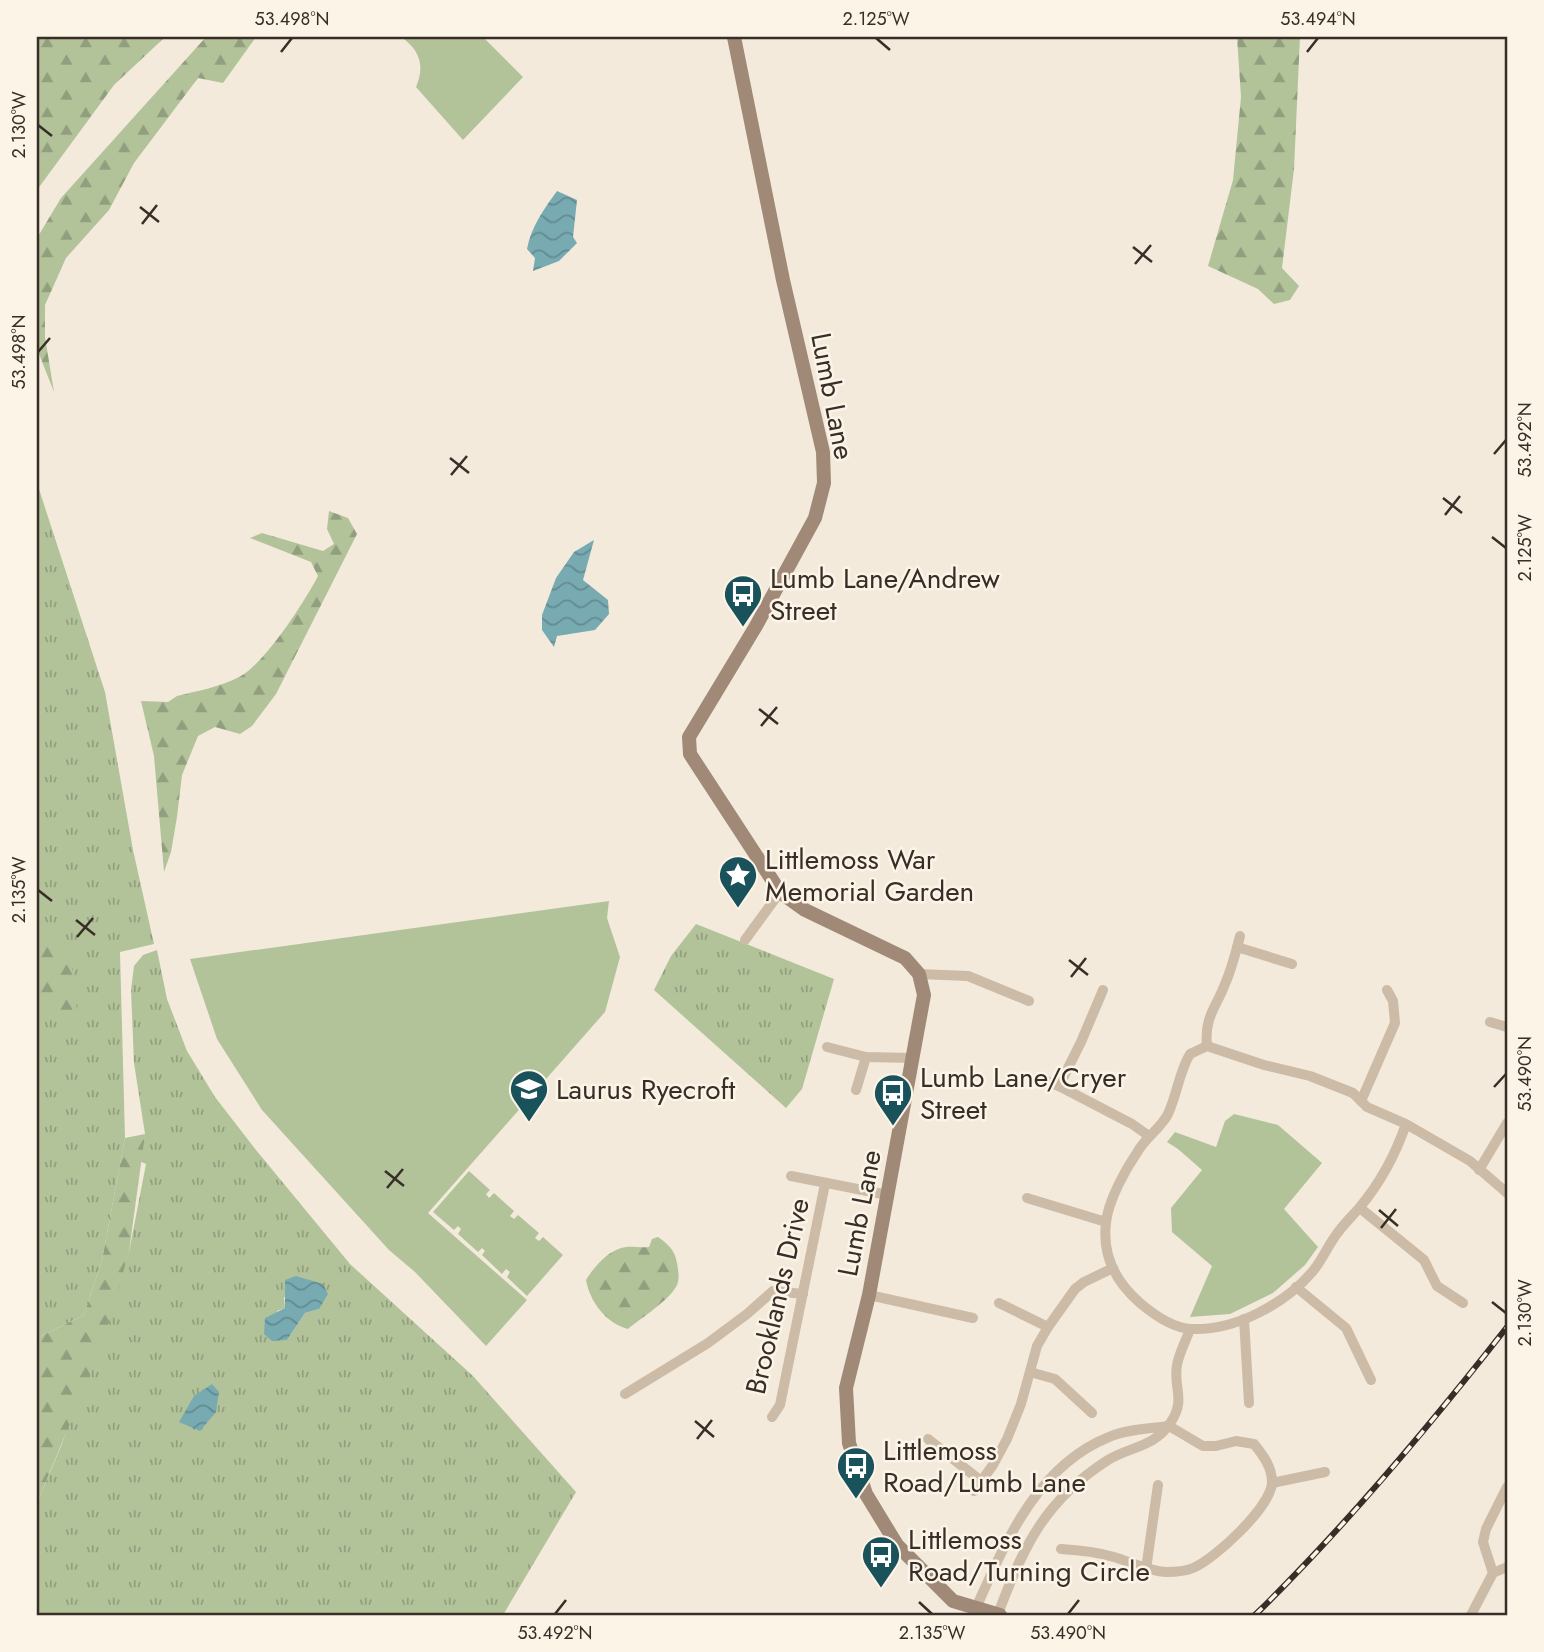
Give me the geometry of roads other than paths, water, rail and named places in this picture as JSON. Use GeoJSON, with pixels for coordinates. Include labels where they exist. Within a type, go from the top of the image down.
{"type":"FeatureCollection","features":[{"type":"Feature","properties":{"kind":"street","name":"Lumb Lane"},"geometry":{"type":"LineString","coordinates":[[734,37],[783,280],[823,452],[824,483],[815,518],[756,626],[689,737],[690,754],[780,892],[805,909],[905,958],[919,974],[924,995],[913,1058],[869,1295],[846,1388],[849,1443],[866,1494],[897,1545],[953,1601],[999,1615]]}},
{"type":"Feature","properties":{"kind":"street"},"geometry":{"type":"LineString","coordinates":[[746,940],[780,892]]}},
{"type":"Feature","properties":{"kind":"street"},"geometry":{"type":"LineString","coordinates":[[1207,1046],[1210,1013],[1225,985],[1239,941],[1292,964]]}},
{"type":"Feature","properties":{"kind":"street"},"geometry":{"type":"LineString","coordinates":[[919,974],[968,976],[1029,1001]]}},
{"type":"Feature","properties":{"kind":"street"},"geometry":{"type":"LineString","coordinates":[[1361,1101],[1395,1023],[1393,1000],[1388,989]]}},
{"type":"Feature","properties":{"kind":"street"},"geometry":{"type":"LineString","coordinates":[[1059,1086],[1082,1042],[1103,990]]}},
{"type":"Feature","properties":{"kind":"street"},"geometry":{"type":"LineString","coordinates":[[1490,1022],[1507,1027]]}},
{"type":"Feature","properties":{"kind":"street"},"geometry":{"type":"LineString","coordinates":[[1406,1124],[1389,1163],[1360,1208],[1337,1232],[1314,1270],[1278,1300],[1244,1319],[1226,1325],[1190,1329],[1170,1323],[1146,1307],[1125,1288],[1113,1268],[1105,1243],[1110,1202],[1138,1150],[1168,1114],[1190,1054],[1207,1046],[1264,1065],[1310,1076],[1353,1093],[1367,1107],[1406,1124],[1469,1161],[1507,1193]]}},
{"type":"Feature","properties":{"kind":"street"},"geometry":{"type":"LineString","coordinates":[[827,1047],[866,1057],[913,1058]]}},
{"type":"Feature","properties":{"kind":"street"},"geometry":{"type":"LineString","coordinates":[[856,1090],[866,1057]]}},
{"type":"Feature","properties":{"kind":"street"},"geometry":{"type":"LineString","coordinates":[[1044,1080],[1132,1124],[1149,1136]]}},
{"type":"Feature","properties":{"kind":"street"},"geometry":{"type":"LineString","coordinates":[[1479,1170],[1507,1122]]}},
{"type":"Feature","properties":{"kind":"street"},"geometry":{"type":"LineString","coordinates":[[790,1176],[888,1195]]}},
{"type":"Feature","properties":{"kind":"street","name":"Brooklands Drive"},"geometry":{"type":"LineString","coordinates":[[772,1417],[780,1405],[825,1184]]}},
{"type":"Feature","properties":{"kind":"street"},"geometry":{"type":"LineString","coordinates":[[1027,1198],[1106,1222]]}},
{"type":"Feature","properties":{"kind":"street"},"geometry":{"type":"LineString","coordinates":[[1360,1208],[1424,1260],[1437,1286],[1463,1303]]}},
{"type":"Feature","properties":{"kind":"street"},"geometry":{"type":"LineString","coordinates":[[974,1491],[993,1465],[1007,1439],[1037,1346],[1048,1327],[1076,1289],[1084,1282],[1113,1268]]}},
{"type":"Feature","properties":{"kind":"street"},"geometry":{"type":"LineString","coordinates":[[1296,1287],[1346,1328],[1371,1380]]}},
{"type":"Feature","properties":{"kind":"street"},"geometry":{"type":"LineString","coordinates":[[625,1394],[708,1343],[773,1291],[803,1294]]}},
{"type":"Feature","properties":{"kind":"street"},"geometry":{"type":"LineString","coordinates":[[869,1295],[972,1318]]}},
{"type":"Feature","properties":{"kind":"street"},"geometry":{"type":"LineString","coordinates":[[999,1304],[1048,1327]]}},
{"type":"Feature","properties":{"kind":"street"},"geometry":{"type":"LineString","coordinates":[[1244,1319],[1249,1402]]}},
{"type":"Feature","properties":{"kind":"street"},"geometry":{"type":"LineString","coordinates":[[999,1615],[1013,1575],[1028,1545],[1043,1518],[1056,1502],[1077,1482],[1111,1458],[1149,1444],[1169,1426],[1180,1402],[1177,1366],[1190,1329]]}},
{"type":"Feature","properties":{"kind":"street"},"geometry":{"type":"LineString","coordinates":[[1030,1372],[1055,1379],[1092,1413]]}},
{"type":"Feature","properties":{"kind":"street"},"geometry":{"type":"LineString","coordinates":[[976,1608],[1015,1526],[1034,1496],[1056,1472],[1082,1450],[1112,1435],[1169,1426],[1203,1446],[1236,1441],[1254,1444],[1266,1459],[1272,1483],[1266,1500],[1224,1547],[1192,1568],[1166,1572],[1146,1569],[1093,1551],[1061,1549]]}},
{"type":"Feature","properties":{"kind":"street"},"geometry":{"type":"LineString","coordinates":[[928,1439],[981,1481]]}},
{"type":"Feature","properties":{"kind":"street"},"geometry":{"type":"LineString","coordinates":[[1272,1483],[1325,1472]]}},
{"type":"Feature","properties":{"kind":"street"},"geometry":{"type":"LineString","coordinates":[[1146,1569],[1158,1485]]}},
{"type":"Feature","properties":{"kind":"street"},"geometry":{"type":"LineString","coordinates":[[1493,1573],[1483,1542],[1486,1529],[1507,1487]]}},
{"type":"Feature","properties":{"kind":"street"},"geometry":{"type":"LineString","coordinates":[[1471,1615],[1493,1573],[1507,1567]]}},
{"type":"Feature","properties":{"kind":"water"},"geometry":{"type":"Polygon","coordinates":[[[557,191],[577,200],[573,237],[577,243],[559,261],[533,271],[535,258],[527,249],[529,241],[539,218],[557,191]]]}},
{"type":"Feature","properties":{"kind":"water"},"geometry":{"type":"Polygon","coordinates":[[[594,540],[583,580],[608,600],[609,614],[595,630],[557,636],[554,647],[542,630],[542,615],[556,578],[574,552],[594,540]]]}},
{"type":"Feature","properties":{"kind":"water"},"geometry":{"type":"Polygon","coordinates":[[[296,1276],[323,1284],[328,1294],[319,1309],[305,1313],[287,1340],[272,1341],[264,1334],[265,1318],[285,1308],[285,1280],[296,1276]]]}},
{"type":"Feature","properties":{"kind":"water"},"geometry":{"type":"Polygon","coordinates":[[[212,1384],[219,1392],[216,1412],[200,1431],[179,1422],[194,1396],[212,1384]]]}},
{"type":"Feature","properties":{"kind":"railway"},"geometry":{"type":"LineString","coordinates":[[1255,1615],[1322,1547],[1386,1476],[1507,1327]]}},
{"type":"Feature","properties":{"kind":"place","name":"Lumb Lane/Andrew Street"},"geometry":{"type":"Point","coordinates":[743,628]}},
{"type":"Feature","properties":{"kind":"place","name":"Littlemoss War Memorial Garden"},"geometry":{"type":"Point","coordinates":[738,909]}},
{"type":"Feature","properties":{"kind":"place","name":"Laurus Ryecroft"},"geometry":{"type":"Point","coordinates":[529,1123]}},
{"type":"Feature","properties":{"kind":"place","name":"Lumb Lane/Cryer Street"},"geometry":{"type":"Point","coordinates":[893,1127]}},
{"type":"Feature","properties":{"kind":"place","name":"Littlemoss Road/Lumb Lane"},"geometry":{"type":"Point","coordinates":[856,1500]}},
{"type":"Feature","properties":{"kind":"place","name":"Littlemoss Road/Turning Circle"},"geometry":{"type":"Point","coordinates":[881,1589]}}]}
